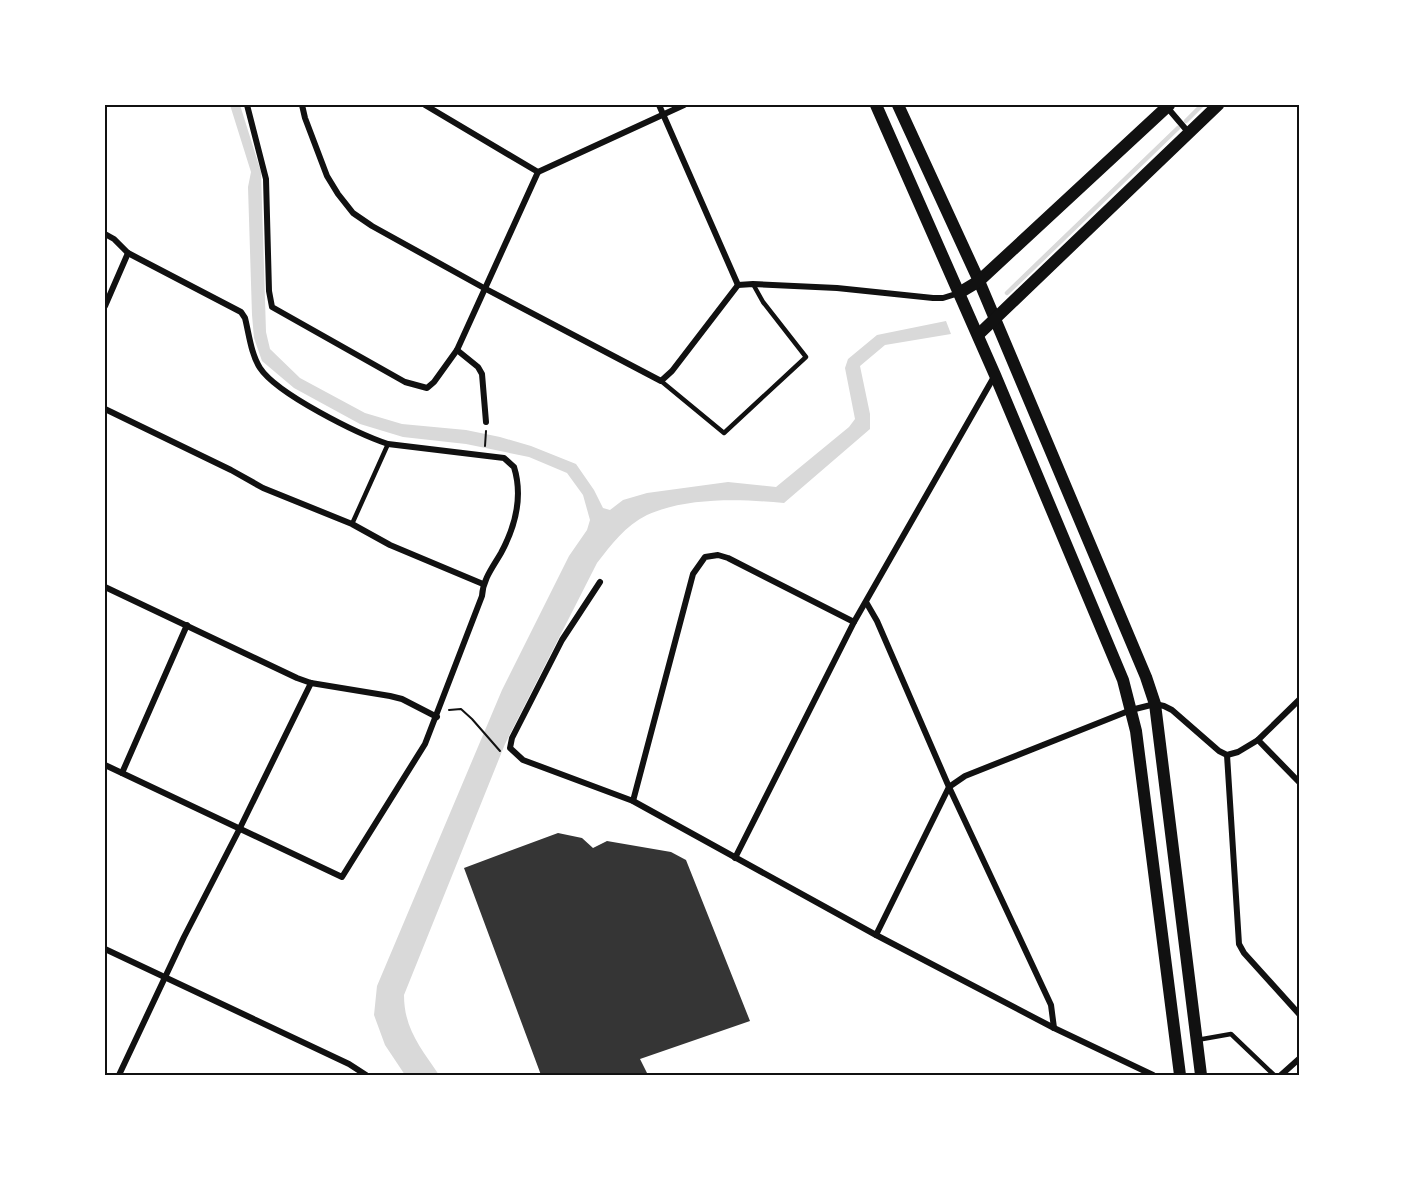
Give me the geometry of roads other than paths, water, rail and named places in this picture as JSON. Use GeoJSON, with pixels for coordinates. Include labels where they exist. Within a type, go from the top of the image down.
{"type":"FeatureCollection","features":[{"type":"Feature","properties":{"kind":"main road"},"geometry":{"type":"LineString","coordinates":[[876,105],[978,335],[1123,680],[1136,731],[1180,1075]]}},
{"type":"Feature","properties":{"kind":"main road"},"geometry":{"type":"LineString","coordinates":[[898,105],[979,281],[1155,704],[1201,1075]]}},
{"type":"Feature","properties":{"kind":"main road"},"geometry":{"type":"LineString","coordinates":[[978,335],[1218,105]]}},
{"type":"Feature","properties":{"kind":"main road"},"geometry":{"type":"LineString","coordinates":[[959,293],[979,281],[1167,106]]}},
{"type":"Feature","properties":{"kind":"street"},"geometry":{"type":"LineString","coordinates":[[247,105],[266,179],[269,291],[272,307],[405,382],[427,388],[434,382],[456,350],[538,172],[684,105]]}},
{"type":"Feature","properties":{"kind":"street"},"geometry":{"type":"LineString","coordinates":[[302,105],[327,176],[353,213],[372,226],[484,288],[661,381],[672,371],[738,285],[837,288],[933,298],[943,298],[959,293]]}},
{"type":"Feature","properties":{"kind":"street"},"geometry":{"type":"LineString","coordinates":[[425,105],[538,172]]}},
{"type":"Feature","properties":{"kind":"street"},"geometry":{"type":"LineString","coordinates":[[659,105],[738,285]]}},
{"type":"Feature","properties":{"kind":"street"},"geometry":{"type":"LineString","coordinates":[[1167,106],[1189,133]]}},
{"type":"Feature","properties":{"kind":"street"},"geometry":{"type":"LineString","coordinates":[[105,234],[114,239],[128,253],[241,312],[245,318],[259,367],[268,378],[294,397],[370,438],[388,444],[504,458],[514,467],[518,489],[514,519],[502,550],[483,584],[482,596],[425,744],[342,877],[105,765]]}},
{"type":"Feature","properties":{"kind":"street"},"geometry":{"type":"LineString","coordinates":[[105,306],[128,253]]}},
{"type":"Feature","properties":{"kind":"street"},"geometry":{"type":"LineString","coordinates":[[456,350],[478,367],[482,374],[486,422]]}},
{"type":"Feature","properties":{"kind":"street"},"geometry":{"type":"LineString","coordinates":[[735,858],[854,622],[995,375]]}},
{"type":"Feature","properties":{"kind":"street"},"geometry":{"type":"LineString","coordinates":[[105,409],[231,470],[262,489],[352,524],[390,545],[483,584]]}},
{"type":"Feature","properties":{"kind":"street"},"geometry":{"type":"LineString","coordinates":[[633,801],[693,574],[705,557],[718,555],[728,558],[854,622]]}},
{"type":"Feature","properties":{"kind":"street"},"geometry":{"type":"LineString","coordinates":[[600,582],[562,640],[512,738],[510,748],[523,759],[633,801],[876,935],[1054,1028],[1154,1075]]}},
{"type":"Feature","properties":{"kind":"street"},"geometry":{"type":"LineString","coordinates":[[105,587],[311,683],[390,696],[438,713]]}},
{"type":"Feature","properties":{"kind":"street"},"geometry":{"type":"LineString","coordinates":[[866,602],[877,621],[949,787],[1051,1005],[1054,1028]]}},
{"type":"Feature","properties":{"kind":"street"},"geometry":{"type":"LineString","coordinates":[[122,773],[188,625]]}},
{"type":"Feature","properties":{"kind":"street"},"geometry":{"type":"LineString","coordinates":[[119,1075],[184,937],[311,683]]}},
{"type":"Feature","properties":{"kind":"street"},"geometry":{"type":"LineString","coordinates":[[876,935],[949,787],[965,776],[1131,710],[1155,704],[1172,710],[1219,751],[1227,755],[1238,752],[1258,740],[1300,699]]}},
{"type":"Feature","properties":{"kind":"street"},"geometry":{"type":"LineString","coordinates":[[1258,740],[1300,783]]}},
{"type":"Feature","properties":{"kind":"street"},"geometry":{"type":"LineString","coordinates":[[1227,755],[1239,944],[1244,953],[1300,1015]]}},
{"type":"Feature","properties":{"kind":"street"},"geometry":{"type":"LineString","coordinates":[[105,949],[348,1064],[366,1075]]}},
{"type":"Feature","properties":{"kind":"street"},"geometry":{"type":"LineString","coordinates":[[1281,1075],[1300,1058]]}},
{"type":"Feature","properties":{"kind":"lane"},"geometry":{"type":"LineString","coordinates":[[661,381],[724,433],[806,357],[763,302],[753,284]]}},
{"type":"Feature","properties":{"kind":"lane"},"geometry":{"type":"LineString","coordinates":[[352,524],[388,444]]}},
{"type":"Feature","properties":{"kind":"lane"},"geometry":{"type":"LineString","coordinates":[[1197,1040],[1231,1034],[1274,1075]]}},
{"type":"Feature","properties":{"kind":"waterway"},"geometry":{"type":"LineString","coordinates":[[1186,121],[1202,105]]}},
{"type":"Feature","properties":{"kind":"waterway"},"geometry":{"type":"LineString","coordinates":[[1007,293],[1178,128]]}}]}
